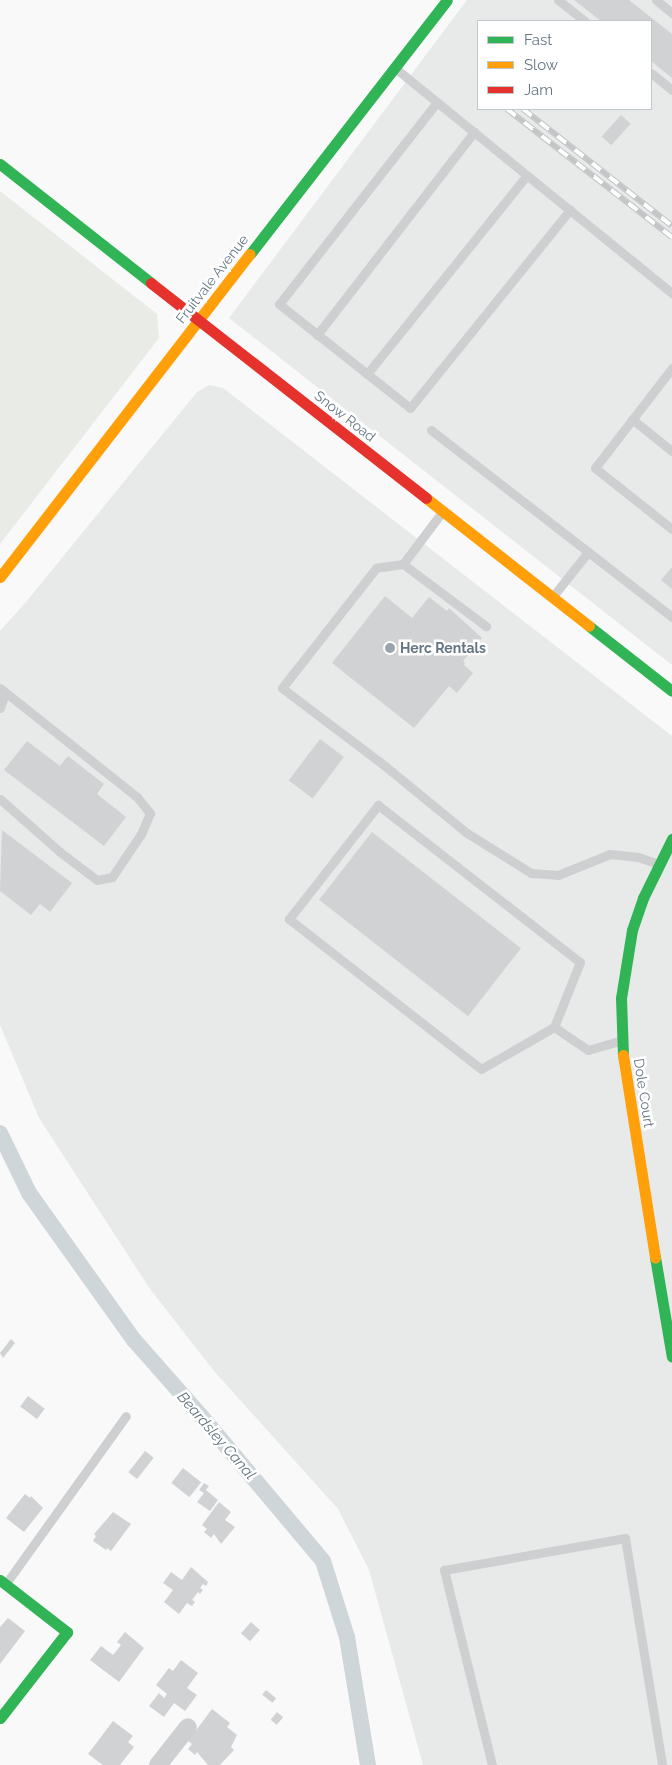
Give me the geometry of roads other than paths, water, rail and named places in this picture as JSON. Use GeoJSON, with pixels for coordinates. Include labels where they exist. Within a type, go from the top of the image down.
{"type":"FeatureCollection","features":[{"type":"Feature","properties":{"kind":"main road","name":"Fruitvale Avenue"},"geometry":{"type":"LineString","coordinates":[[0,576],[447,0]]}},
{"type":"Feature","properties":{"kind":"main road","name":"Snow Road"},"geometry":{"type":"LineString","coordinates":[[0,164],[672,691]]}},
{"type":"Feature","properties":{"kind":"main road","name":"Dole Court"},"geometry":{"type":"LineString","coordinates":[[672,839],[658,864],[643,898],[632,930],[621,998],[621,1040],[624,1066],[672,1357]]}},
{"type":"Feature","properties":{"kind":"main road"},"geometry":{"type":"LineString","coordinates":[[0,1718],[67,1632],[3,1582]]}},
{"type":"Feature","properties":{"kind":"street"},"geometry":{"type":"LineString","coordinates":[[158,1765],[188,1727]]}},
{"type":"Feature","properties":{"kind":"lane"},"geometry":{"type":"LineString","coordinates":[[558,0],[584,20]]}},
{"type":"Feature","properties":{"kind":"lane"},"geometry":{"type":"LineString","coordinates":[[656,0],[672,13]]}},
{"type":"Feature","properties":{"kind":"lane"},"geometry":{"type":"LineString","coordinates":[[395,68],[672,292]]}},
{"type":"Feature","properties":{"kind":"lane"},"geometry":{"type":"LineString","coordinates":[[652,74],[672,90]]}},
{"type":"Feature","properties":{"kind":"lane"},"geometry":{"type":"LineString","coordinates":[[437,102],[279,304],[317,335],[410,408],[570,210]]}},
{"type":"Feature","properties":{"kind":"lane"},"geometry":{"type":"LineString","coordinates":[[317,335],[474,132]]}},
{"type":"Feature","properties":{"kind":"lane"},"geometry":{"type":"LineString","coordinates":[[367,374],[526,175]]}},
{"type":"Feature","properties":{"kind":"lane"},"geometry":{"type":"LineString","coordinates":[[672,368],[595,468],[672,528]]}},
{"type":"Feature","properties":{"kind":"lane"},"geometry":{"type":"LineString","coordinates":[[632,419],[672,452]]}},
{"type":"Feature","properties":{"kind":"lane"},"geometry":{"type":"LineString","coordinates":[[431,430],[672,617]]}},
{"type":"Feature","properties":{"kind":"lane"},"geometry":{"type":"LineString","coordinates":[[442,511],[402,564],[376,568],[282,688],[385,766],[467,833],[531,873],[558,875],[610,854],[638,857],[658,864]]}},
{"type":"Feature","properties":{"kind":"lane"},"geometry":{"type":"LineString","coordinates":[[552,598],[588,552]]}},
{"type":"Feature","properties":{"kind":"lane"},"geometry":{"type":"LineString","coordinates":[[402,564],[486,626]]}},
{"type":"Feature","properties":{"kind":"lane"},"geometry":{"type":"LineString","coordinates":[[0,708],[2,690]]}},
{"type":"Feature","properties":{"kind":"lane"},"geometry":{"type":"LineString","coordinates":[[0,799],[60,852],[98,880],[112,877],[141,834],[150,813],[137,796],[2,690]]}},
{"type":"Feature","properties":{"kind":"lane"},"geometry":{"type":"LineString","coordinates":[[378,805],[580,962],[554,1027],[481,1068],[289,919],[378,805]]}},
{"type":"Feature","properties":{"kind":"lane"},"geometry":{"type":"LineString","coordinates":[[554,1027],[588,1050],[621,1040]]}},
{"type":"Feature","properties":{"kind":"lane"},"geometry":{"type":"LineString","coordinates":[[3,1582],[126,1416]]}},
{"type":"Feature","properties":{"kind":"lane"},"geometry":{"type":"LineString","coordinates":[[492,1765],[444,1570],[625,1538],[662,1765]]}},
{"type":"Feature","properties":{"kind":"waterway","name":"Beardsley Canal"},"geometry":{"type":"LineString","coordinates":[[0,1133],[29,1193],[134,1340],[201,1416],[323,1561],[347,1637],[368,1765]]}},
{"type":"Feature","properties":{"kind":"railway"},"geometry":{"type":"LineString","coordinates":[[508,110],[672,237]]}},
{"type":"Feature","properties":{"kind":"railway"},"geometry":{"type":"LineString","coordinates":[[524,110],[672,226]]}},
{"type":"Feature","properties":{"kind":"place","name":"Herc Rentals"},"geometry":{"type":"Point","coordinates":[390,648]}}]}
